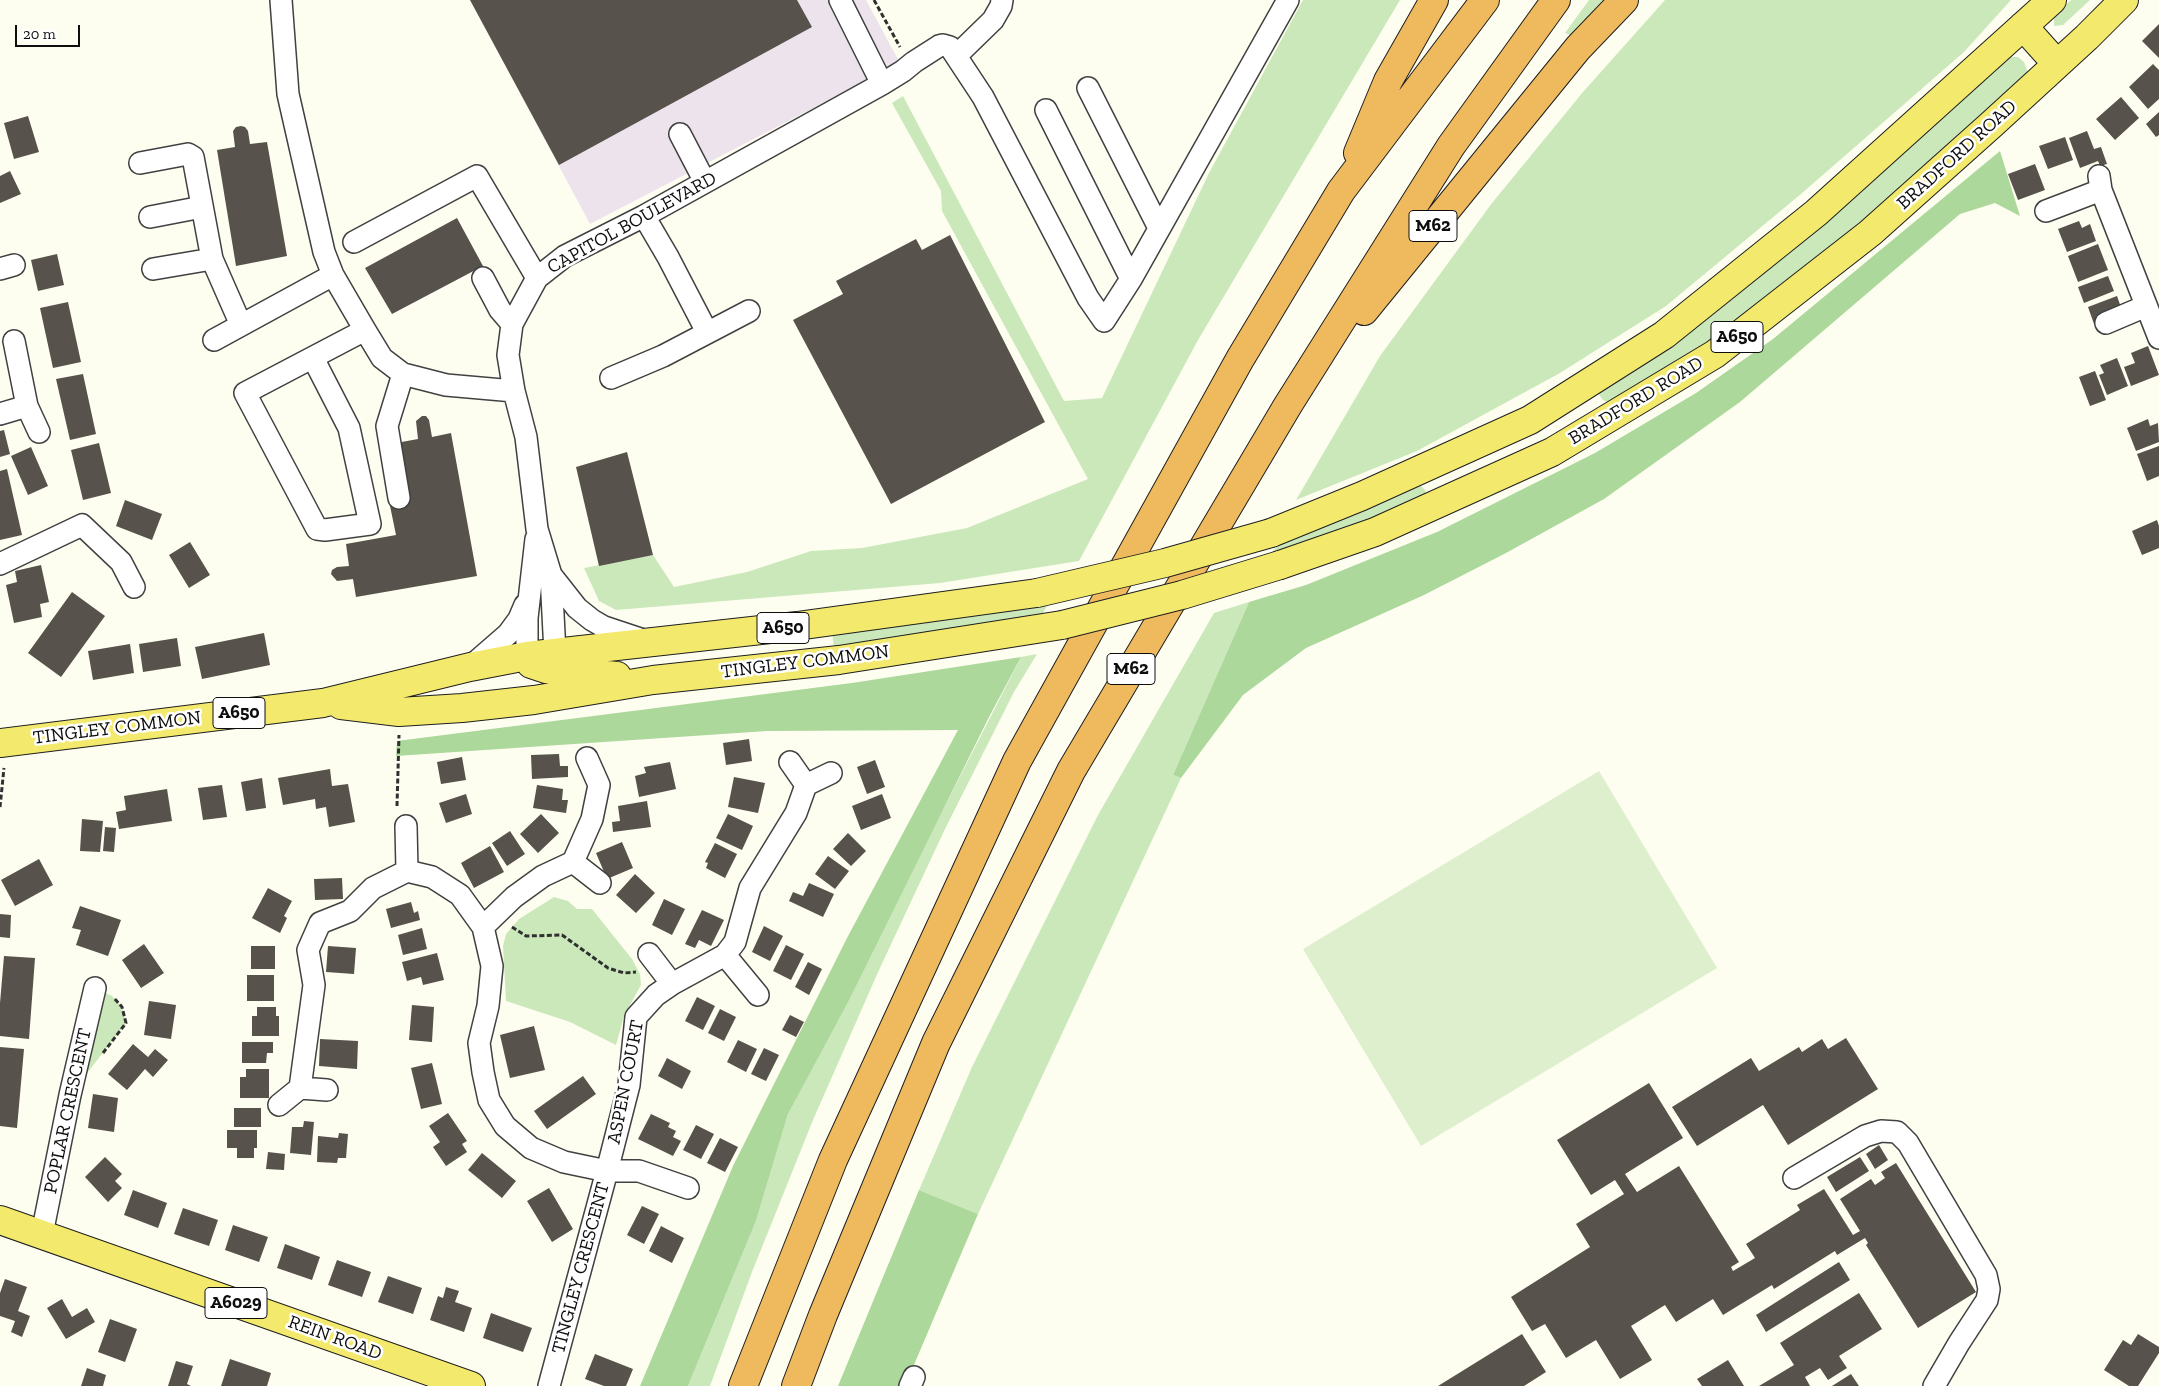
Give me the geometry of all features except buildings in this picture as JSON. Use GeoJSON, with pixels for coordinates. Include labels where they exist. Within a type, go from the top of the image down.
{"type":"FeatureCollection","features":[{"type":"Feature","properties":{"kind":"highway","name":"M62"},"geometry":{"type":"LineString","coordinates":[[1341,191],[1388,81],[1434,0]]}},
{"type":"Feature","properties":{"kind":"highway","name":"M62"},"geometry":{"type":"LineString","coordinates":[[743,1386],[833,1160],[1017,761],[1240,359],[1341,191],[1485,0]]}},
{"type":"Feature","properties":{"kind":"highway","name":"M62"},"geometry":{"type":"LineString","coordinates":[[796,1386],[823,1315],[936,1043],[1071,771],[1288,405],[1451,146],[1556,0]]}},
{"type":"Feature","properties":{"kind":"highway","name":"M62"},"geometry":{"type":"LineString","coordinates":[[1288,405],[1578,48],[1624,0]]}},
{"type":"Feature","properties":{"kind":"main road","name":"BRADFORD ROAD"},"geometry":{"type":"LineString","coordinates":[[1271,533],[1362,496],[1530,420],[1664,335],[1816,213],[2052,0]]}},
{"type":"Feature","properties":{"kind":"main road","name":"BRADFORD ROAD"},"geometry":{"type":"LineString","coordinates":[[1280,564],[1375,532],[1552,452],[1715,354],[1870,232],[2058,64],[2124,0]]}},
{"type":"Feature","properties":{"kind":"main road"},"geometry":{"type":"LineString","coordinates":[[2023,26],[2058,64]]}},
{"type":"Feature","properties":{"kind":"main road","name":"TINGLEY COMMON"},"geometry":{"type":"LineString","coordinates":[[3,742],[322,703],[470,667],[543,660],[649,642],[797,626],[1037,593],[1165,563],[1271,533]]}},
{"type":"Feature","properties":{"kind":"main road","name":"TINGLEY COMMON"},"geometry":{"type":"LineString","coordinates":[[322,703],[399,712],[462,708],[534,700],[653,680],[839,660],[1062,625],[1182,595],[1280,564]]}},
{"type":"Feature","properties":{"kind":"main road"},"geometry":{"type":"LineString","coordinates":[[534,700],[543,660],[653,680]]}},
{"type":"Feature","properties":{"kind":"main road","name":"REIN ROAD"},"geometry":{"type":"LineString","coordinates":[[0,1220],[471,1386]]}},
{"type":"Feature","properties":{"kind":"street"},"geometry":{"type":"LineString","coordinates":[[281,0],[288,94],[324,252],[333,275],[365,330],[382,358],[403,374],[446,385],[514,391]]}},
{"type":"Feature","properties":{"kind":"street"},"geometry":{"type":"LineString","coordinates":[[840,0],[882,84]]}},
{"type":"Feature","properties":{"kind":"street"},"geometry":{"type":"LineString","coordinates":[[1002,0],[1001,6],[993,20],[956,56],[983,97],[1088,298],[1104,321],[1131,279],[1288,0]]}},
{"type":"Feature","properties":{"kind":"street","name":"CAPITOL BOULEVARD"},"geometry":{"type":"LineString","coordinates":[[649,642],[604,627],[592,620],[577,608],[551,575],[537,529],[526,437],[514,391],[508,355],[512,324],[536,278],[565,256],[644,216],[882,84],[939,46],[950,47],[956,56]]}},
{"type":"Feature","properties":{"kind":"street"},"geometry":{"type":"LineString","coordinates":[[1088,88],[1159,228]]}},
{"type":"Feature","properties":{"kind":"street"},"geometry":{"type":"LineString","coordinates":[[1046,110],[1131,279]]}},
{"type":"Feature","properties":{"kind":"street"},"geometry":{"type":"LineString","coordinates":[[680,134],[705,182]]}},
{"type":"Feature","properties":{"kind":"street"},"geometry":{"type":"LineString","coordinates":[[140,163],[191,155],[212,259],[241,325]]}},
{"type":"Feature","properties":{"kind":"street"},"geometry":{"type":"LineString","coordinates":[[354,242],[476,176],[536,278]]}},
{"type":"Feature","properties":{"kind":"street"},"geometry":{"type":"LineString","coordinates":[[2046,211],[2100,183],[2159,338]]}},
{"type":"Feature","properties":{"kind":"street"},"geometry":{"type":"LineString","coordinates":[[150,217],[202,207]]}},
{"type":"Feature","properties":{"kind":"street"},"geometry":{"type":"LineString","coordinates":[[644,216],[668,257],[707,332]]}},
{"type":"Feature","properties":{"kind":"street"},"geometry":{"type":"LineString","coordinates":[[153,269],[212,259]]}},
{"type":"Feature","properties":{"kind":"street"},"geometry":{"type":"LineString","coordinates":[[214,340],[333,275]]}},
{"type":"Feature","properties":{"kind":"street"},"geometry":{"type":"LineString","coordinates":[[483,278],[500,310],[512,324]]}},
{"type":"Feature","properties":{"kind":"street"},"geometry":{"type":"LineString","coordinates":[[2106,323],[2146,306]]}},
{"type":"Feature","properties":{"kind":"street"},"geometry":{"type":"LineString","coordinates":[[611,378],[663,356],[749,311]]}},
{"type":"Feature","properties":{"kind":"street"},"geometry":{"type":"LineString","coordinates":[[313,358],[349,428],[370,524],[325,530],[316,529],[245,393],[365,330]]}},
{"type":"Feature","properties":{"kind":"street"},"geometry":{"type":"LineString","coordinates":[[14,341],[27,406],[39,432]]}},
{"type":"Feature","properties":{"kind":"street"},"geometry":{"type":"LineString","coordinates":[[400,498],[387,426],[403,374]]}},
{"type":"Feature","properties":{"kind":"street"},"geometry":{"type":"LineString","coordinates":[[0,414],[27,406]]}},
{"type":"Feature","properties":{"kind":"street"},"geometry":{"type":"LineString","coordinates":[[0,564],[82,524],[120,562],[134,587]]}},
{"type":"Feature","properties":{"kind":"street","name":"CAPITOL BOULEVARD"},"geometry":{"type":"LineString","coordinates":[[537,529],[527,618],[543,660]]}},
{"type":"Feature","properties":{"kind":"street","name":"CAPITOL BOULEVARD"},"geometry":{"type":"LineString","coordinates":[[543,660],[551,575]]}},
{"type":"Feature","properties":{"kind":"street","name":"CAPITOL BOULEVARD"},"geometry":{"type":"LineString","coordinates":[[470,667],[508,634],[519,619],[530,591]]}},
{"type":"Feature","properties":{"kind":"street"},"geometry":{"type":"LineString","coordinates":[[483,927],[514,897],[543,876],[573,862],[592,819],[599,785],[587,758]]}},
{"type":"Feature","properties":{"kind":"street"},"geometry":{"type":"LineString","coordinates":[[790,762],[806,785]]}},
{"type":"Feature","properties":{"kind":"street"},"geometry":{"type":"LineString","coordinates":[[758,995],[725,955],[735,942],[750,888],[796,813],[806,785],[831,773]]}},
{"type":"Feature","properties":{"kind":"street"},"geometry":{"type":"LineString","coordinates":[[300,1088],[314,985],[308,950],[320,924],[350,911],[373,888],[407,871],[406,826]]}},
{"type":"Feature","properties":{"kind":"street"},"geometry":{"type":"LineString","coordinates":[[573,862],[600,883]]}},
{"type":"Feature","properties":{"kind":"street","name":"TINGLEY CRESCENT"},"geometry":{"type":"LineString","coordinates":[[407,871],[432,877],[460,895],[483,927],[492,966],[488,1006],[480,1043],[483,1072],[489,1100],[505,1126],[531,1148],[564,1162],[607,1171],[548,1386]]}},
{"type":"Feature","properties":{"kind":"street","name":"ASPEN COURT"},"geometry":{"type":"LineString","coordinates":[[688,1188],[638,1172],[607,1171],[629,1085],[636,1017],[656,995],[725,955]]}},
{"type":"Feature","properties":{"kind":"street"},"geometry":{"type":"LineString","coordinates":[[654,961],[672,984]]}},
{"type":"Feature","properties":{"kind":"street","name":"POPLAR CRESCENT"},"geometry":{"type":"LineString","coordinates":[[42,1234],[70,1095],[95,988]]}},
{"type":"Feature","properties":{"kind":"street"},"geometry":{"type":"LineString","coordinates":[[279,1105],[300,1088],[327,1090]]}},
{"type":"Feature","properties":{"kind":"street"},"geometry":{"type":"LineString","coordinates":[[1794,1178],[1865,1136],[1881,1131],[1897,1132],[1908,1143],[1986,1276],[1989,1289],[1987,1300],[1958,1343],[1934,1386]]}},
{"type":"Feature","properties":{"kind":"path"},"geometry":{"type":"LineString","coordinates":[[874,0],[903,52],[903,71]]}},
{"type":"Feature","properties":{"kind":"path"},"geometry":{"type":"LineString","coordinates":[[399,733],[396,827],[406,826]]}},
{"type":"Feature","properties":{"kind":"path"},"geometry":{"type":"LineString","coordinates":[[0,807],[3,742]]}},
{"type":"Feature","properties":{"kind":"path"},"geometry":{"type":"LineString","coordinates":[[500,912],[515,930],[526,936],[562,934],[608,968],[624,973],[643,972],[654,961]]}},
{"type":"Feature","properties":{"kind":"shaded area"},"geometry":{"type":"Polygon","coordinates":[[[470,0],[866,0],[900,63],[590,224],[470,0]]]}},
{"type":"Feature","properties":{"kind":"green space"},"geometry":{"type":"Polygon","coordinates":[[[1303,0],[1400,0],[1198,340],[1079,561],[940,583],[616,610],[599,601],[584,568],[653,555],[674,587],[747,572],[811,551],[862,548],[967,528],[1088,479],[942,211],[941,191],[892,103],[903,96],[1064,401],[1102,398],[1209,173],[1303,0]]]}},
{"type":"Feature","properties":{"kind":"green space"},"geometry":{"type":"Polygon","coordinates":[[[1589,0],[1608,0],[1574,37],[1565,33],[1589,0]]]}},
{"type":"Feature","properties":{"kind":"green space"},"geometry":{"type":"Polygon","coordinates":[[[1665,0],[2011,0],[1964,52],[1801,194],[1666,306],[1560,373],[1417,451],[1296,500],[1380,356],[1492,203],[1583,92],[1665,0]]]}},
{"type":"Feature","properties":{"kind":"green space"},"geometry":{"type":"Polygon","coordinates":[[[2071,0],[2090,0],[2063,25],[2054,26],[2054,19],[2058,12],[2071,0]]]}},
{"type":"Feature","properties":{"kind":"green space"},"geometry":{"type":"Polygon","coordinates":[[[2011,57],[2018,57],[2024,62],[2027,70],[2026,78],[1870,217],[1703,346],[1609,403],[1603,400],[1599,395],[1601,391],[1689,331],[1779,260],[2002,61],[2011,57]]]}},
{"type":"Feature","properties":{"kind":"green space"},"geometry":{"type":"Polygon","coordinates":[[[2000,151],[2020,216],[1995,203],[1960,214],[1740,402],[1604,499],[1506,553],[1424,595],[1306,648],[1243,695],[1181,778],[1173,775],[1249,602],[1306,585],[1437,532],[1595,453],[1696,393],[1773,339],[2000,151]]]}},
{"type":"Feature","properties":{"kind":"green space"},"geometry":{"type":"Polygon","coordinates":[[[1417,486],[1421,486],[1425,490],[1426,494],[1422,500],[1267,559],[1282,540],[1345,518],[1417,486]]]}},
{"type":"Feature","properties":{"kind":"green space"},"geometry":{"type":"Polygon","coordinates":[[[1050,601],[1041,616],[834,648],[832,632],[1050,601]]]}},
{"type":"Feature","properties":{"kind":"green space"},"geometry":{"type":"Polygon","coordinates":[[[1249,602],[1173,775],[1181,778],[978,1214],[919,1190],[972,1067],[1098,815],[1214,613],[1249,602]]]}},
{"type":"Feature","properties":{"kind":"green space"},"geometry":{"type":"Polygon","coordinates":[[[1037,654],[1014,692],[945,829],[879,970],[813,1120],[752,1272],[710,1386],[688,1386],[756,1221],[788,1114],[1021,657],[1037,654]]]}},
{"type":"Feature","properties":{"kind":"green space"},"geometry":{"type":"Polygon","coordinates":[[[1021,657],[989,717],[849,1000],[788,1114],[756,1221],[688,1386],[640,1386],[733,1166],[847,938],[958,730],[767,731],[396,756],[397,741],[852,683],[1021,657]]]}},
{"type":"Feature","properties":{"kind":"green space"},"geometry":{"type":"Polygon","coordinates":[[[1599,771],[1717,968],[1421,1146],[1303,949],[1599,771]]]}},
{"type":"Feature","properties":{"kind":"green space"},"geometry":{"type":"Polygon","coordinates":[[[554,897],[568,901],[577,909],[592,909],[632,959],[640,974],[641,985],[624,1016],[616,1045],[570,1022],[506,1001],[503,946],[506,934],[519,919],[554,897]]]}},
{"type":"Feature","properties":{"kind":"green space"},"geometry":{"type":"Polygon","coordinates":[[[95,988],[112,996],[122,1007],[126,1023],[70,1095],[95,988]]]}},
{"type":"Feature","properties":{"kind":"green space"},"geometry":{"type":"Polygon","coordinates":[[[919,1190],[978,1214],[905,1386],[838,1386],[919,1190]]]}}]}
